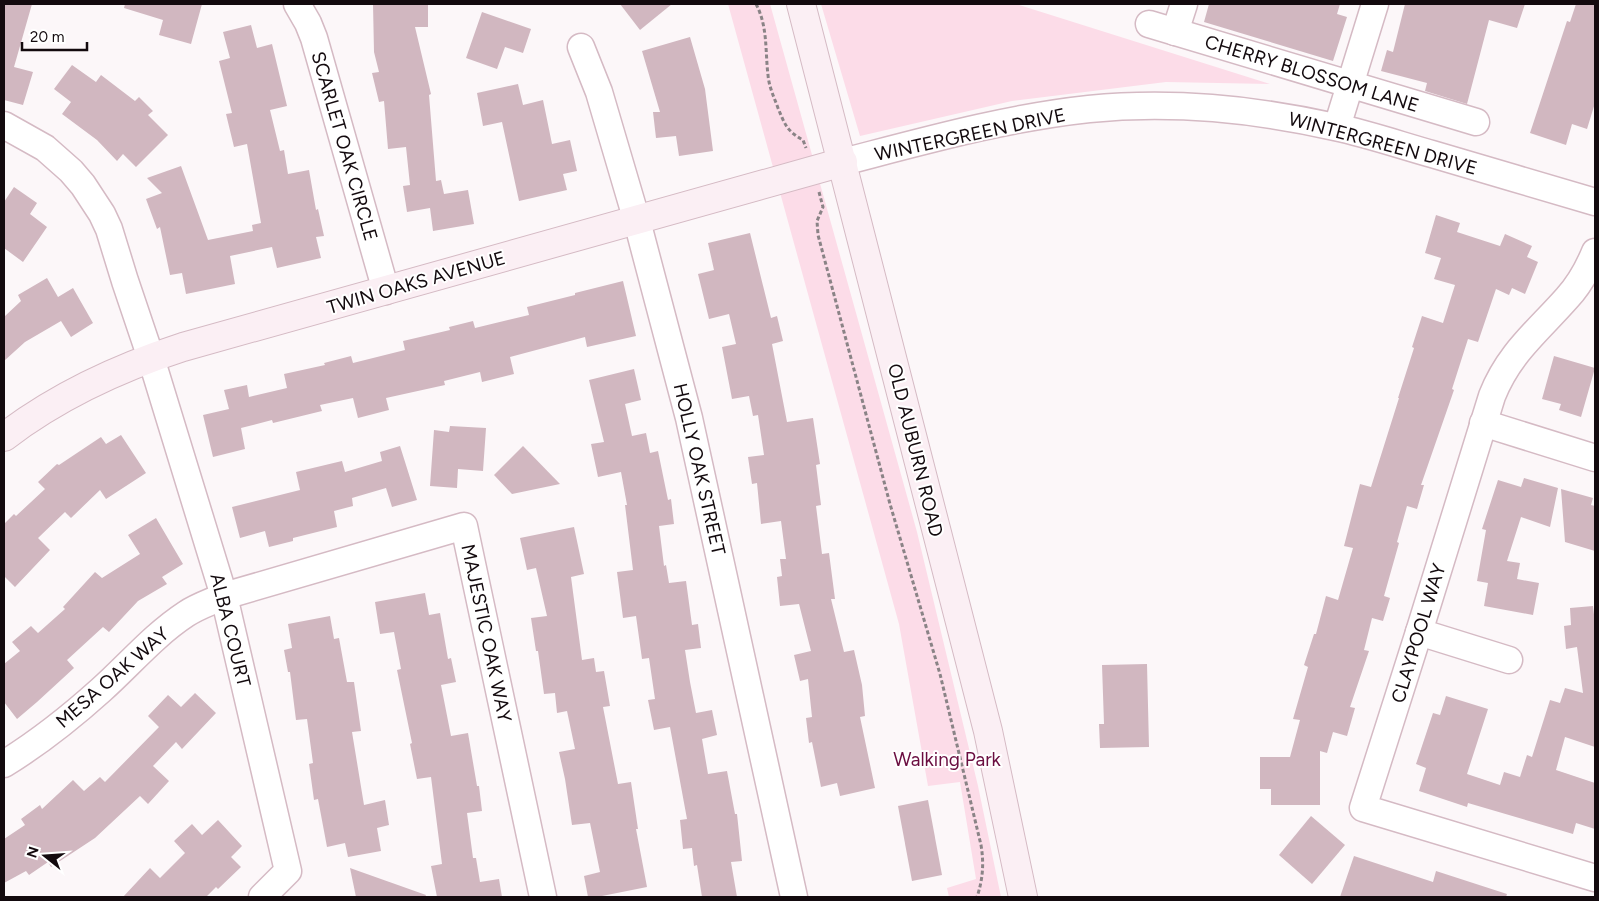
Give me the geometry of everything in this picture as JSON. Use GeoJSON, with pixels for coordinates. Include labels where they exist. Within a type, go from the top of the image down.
{"type":"FeatureCollection","features":[{"type":"Feature","properties":{"kind":"main road","name":"OLD AUBURN ROAD"},"geometry":{"type":"LineString","coordinates":[[801,4],[988,731],[1023,897]]}},
{"type":"Feature","properties":{"kind":"main road","name":"TWIN OAKS AVENUE"},"geometry":{"type":"LineString","coordinates":[[4,437],[51,404],[72,392],[151,358],[183,347],[843,162]]}},
{"type":"Feature","properties":{"kind":"street","name":"SCARLET OAK CIRCLE"},"geometry":{"type":"LineString","coordinates":[[297,4],[314,38],[386,290]]}},
{"type":"Feature","properties":{"kind":"street"},"geometry":{"type":"LineString","coordinates":[[1175,32],[1184,4]]}},
{"type":"Feature","properties":{"kind":"street"},"geometry":{"type":"LineString","coordinates":[[1337,127],[1375,4]]}},
{"type":"Feature","properties":{"kind":"street","name":"CHERRY BLOSSOM LANE"},"geometry":{"type":"LineString","coordinates":[[1148,24],[1476,122]]}},
{"type":"Feature","properties":{"kind":"street","name":"HOLLY OAK STREET"},"geometry":{"type":"LineString","coordinates":[[581,47],[599,92],[637,220],[690,418],[794,897]]}},
{"type":"Feature","properties":{"kind":"street","name":"WINTERGREEN DRIVE"},"geometry":{"type":"LineString","coordinates":[[843,162],[958,132],[1059,113],[1147,106],[1211,108],[1272,115],[1337,127],[1595,202]]}},
{"type":"Feature","properties":{"kind":"street"},"geometry":{"type":"LineString","coordinates":[[4,125],[45,148],[72,171],[102,214],[115,245],[151,358]]}},
{"type":"Feature","properties":{"kind":"street","name":"CLAYPOOL WAY"},"geometry":{"type":"LineString","coordinates":[[1595,252],[1586,272],[1568,298],[1526,341],[1506,367],[1492,396],[1362,808],[1595,878]]}},
{"type":"Feature","properties":{"kind":"street","name":"ALBA COURT"},"geometry":{"type":"LineString","coordinates":[[151,358],[224,596],[288,871],[262,897]]}},
{"type":"Feature","properties":{"kind":"street"},"geometry":{"type":"LineString","coordinates":[[1483,423],[1595,458]]}},
{"type":"Feature","properties":{"kind":"street","name":"MAJESTIC OAK WAY"},"geometry":{"type":"LineString","coordinates":[[224,596],[464,526],[543,897]]}},
{"type":"Feature","properties":{"kind":"street","name":"MESA OAK WAY"},"geometry":{"type":"LineString","coordinates":[[4,764],[55,728],[100,691],[161,632],[187,613],[224,596]]}},
{"type":"Feature","properties":{"kind":"street"},"geometry":{"type":"LineString","coordinates":[[1419,632],[1509,660]]}},
{"type":"Feature","properties":{"kind":"path"},"geometry":{"type":"LineString","coordinates":[[756,4],[766,32],[768,76],[772,91],[788,130],[803,140],[823,207],[817,221],[818,235],[890,504],[940,674],[971,799],[983,861],[982,881],[977,897]]}},
{"type":"Feature","properties":{"kind":"green space","name":"Walking Park"},"geometry":{"type":"Polygon","coordinates":[[[728,4],[770,4],[917,532],[978,786],[1001,897],[949,897],[947,888],[976,879],[960,782],[928,786],[899,624],[728,4]]]}},
{"type":"Feature","properties":{"kind":"green space"},"geometry":{"type":"Polygon","coordinates":[[[821,4],[1016,4],[1270,84],[1166,82],[1012,101],[860,136],[821,4]]]}},
{"type":"Feature","properties":{"kind":"building"},"geometry":{"type":"Polygon","coordinates":[[[4,4],[32,4],[14,67],[33,72],[23,105],[4,100],[4,4]]]}},
{"type":"Feature","properties":{"kind":"building"},"geometry":{"type":"Polygon","coordinates":[[[125,4],[202,4],[191,44],[159,35],[163,20],[124,8],[125,4]]]}},
{"type":"Feature","properties":{"kind":"building"},"geometry":{"type":"Polygon","coordinates":[[[373,4],[428,4],[428,27],[415,27],[431,94],[429,95],[436,181],[441,180],[444,194],[468,190],[474,224],[433,231],[430,208],[407,212],[403,186],[410,185],[406,147],[388,149],[384,101],[379,102],[372,73],[379,72],[374,52],[373,4]]]}},
{"type":"Feature","properties":{"kind":"building"},"geometry":{"type":"Polygon","coordinates":[[[620,4],[672,4],[640,30],[620,4]]]}},
{"type":"Feature","properties":{"kind":"building"},"geometry":{"type":"Polygon","coordinates":[[[1209,4],[1340,4],[1337,14],[1347,17],[1333,61],[1204,22],[1209,4]]]}},
{"type":"Feature","properties":{"kind":"building"},"geometry":{"type":"Polygon","coordinates":[[[1405,4],[1525,4],[1517,28],[1489,20],[1467,104],[1425,91],[1427,83],[1381,71],[1387,50],[1393,52],[1405,4]]]}},
{"type":"Feature","properties":{"kind":"building"},"geometry":{"type":"Polygon","coordinates":[[[1576,4],[1595,4],[1595,103],[1587,129],[1572,124],[1566,145],[1530,133],[1567,21],[1570,22],[1576,4]]]}},
{"type":"Feature","properties":{"kind":"building"},"geometry":{"type":"Polygon","coordinates":[[[482,12],[531,29],[523,53],[505,47],[497,69],[466,58],[482,12]]]}},
{"type":"Feature","properties":{"kind":"building"},"geometry":{"type":"Polygon","coordinates":[[[251,25],[257,48],[272,44],[287,106],[270,110],[280,151],[284,150],[288,174],[309,170],[316,210],[318,209],[324,236],[316,237],[321,258],[277,268],[272,247],[230,256],[235,284],[186,294],[182,273],[170,275],[160,227],[157,229],[146,199],[162,193],[147,178],[181,166],[208,240],[253,231],[252,225],[261,223],[247,144],[234,147],[226,114],[232,113],[219,61],[230,58],[223,32],[251,25]]]}},
{"type":"Feature","properties":{"kind":"building"},"geometry":{"type":"Polygon","coordinates":[[[690,37],[705,89],[713,151],[679,156],[676,136],[656,138],[653,112],[660,112],[642,51],[690,37]]]}},
{"type":"Feature","properties":{"kind":"building"},"geometry":{"type":"Polygon","coordinates":[[[72,65],[96,82],[101,75],[135,101],[139,97],[153,111],[148,115],[168,135],[136,167],[123,154],[117,161],[97,140],[62,114],[71,102],[54,89],[72,65]]]}},
{"type":"Feature","properties":{"kind":"building"},"geometry":{"type":"Polygon","coordinates":[[[518,84],[523,105],[543,100],[552,144],[570,140],[577,171],[563,174],[567,190],[519,201],[502,122],[483,126],[477,93],[518,84]]]}},
{"type":"Feature","properties":{"kind":"building"},"geometry":{"type":"Polygon","coordinates":[[[14,187],[37,203],[30,214],[47,227],[23,262],[4,248],[4,202],[14,187]]]}},
{"type":"Feature","properties":{"kind":"building"},"geometry":{"type":"Polygon","coordinates":[[[1436,215],[1460,223],[1457,232],[1500,246],[1505,234],[1532,246],[1527,257],[1538,262],[1525,294],[1512,288],[1509,295],[1496,289],[1478,342],[1468,339],[1452,389],[1454,390],[1421,485],[1424,485],[1417,509],[1407,506],[1384,596],[1390,598],[1383,621],[1372,618],[1364,650],[1369,651],[1350,707],[1355,708],[1347,736],[1333,732],[1327,753],[1320,751],[1320,805],[1271,805],[1271,789],[1260,789],[1260,757],[1290,757],[1300,720],[1293,719],[1308,667],[1304,665],[1314,634],[1316,634],[1326,596],[1338,600],[1353,548],[1344,546],[1360,484],[1371,487],[1422,316],[1443,323],[1455,285],[1434,279],[1441,258],[1425,253],[1436,215]]]}},
{"type":"Feature","properties":{"kind":"building"},"geometry":{"type":"Polygon","coordinates":[[[750,233],[771,318],[777,316],[783,341],[772,344],[787,422],[813,418],[820,464],[816,465],[821,505],[816,506],[822,554],[829,553],[835,599],[831,599],[844,652],[854,650],[862,685],[865,716],[860,717],[875,788],[840,796],[837,783],[821,787],[812,742],[809,743],[806,718],[812,717],[808,679],[800,681],[794,655],[811,651],[799,604],[780,606],[777,577],[782,576],[780,559],[786,559],[781,521],[761,524],[757,483],[752,484],[748,457],[764,455],[758,415],[753,416],[749,396],[732,399],[722,347],[736,344],[729,314],[709,319],[698,274],[714,270],[708,243],[750,233]]]}},
{"type":"Feature","properties":{"kind":"building"},"geometry":{"type":"Polygon","coordinates":[[[47,278],[58,297],[73,288],[93,323],[71,337],[61,321],[25,342],[4,361],[4,317],[21,301],[18,295],[47,278]]]}},
{"type":"Feature","properties":{"kind":"building"},"geometry":{"type":"Polygon","coordinates":[[[623,281],[636,336],[587,347],[585,337],[510,357],[514,374],[482,382],[480,372],[444,381],[445,385],[386,398],[389,410],[358,418],[353,398],[320,405],[322,411],[273,423],[272,420],[241,428],[245,449],[213,457],[203,415],[229,409],[224,390],[247,385],[249,397],[287,388],[284,374],[325,365],[324,363],[351,356],[353,363],[405,350],[403,341],[450,330],[449,327],[473,321],[475,328],[529,315],[527,307],[623,281]]]}},
{"type":"Feature","properties":{"kind":"building"},"geometry":{"type":"Polygon","coordinates":[[[1554,356],[1595,368],[1581,417],[1559,410],[1561,404],[1542,399],[1554,356]]]}},
{"type":"Feature","properties":{"kind":"building"},"geometry":{"type":"Polygon","coordinates":[[[634,369],[641,400],[625,404],[632,436],[646,433],[650,453],[658,451],[668,500],[671,499],[674,524],[659,526],[664,566],[666,565],[669,583],[686,581],[692,625],[698,624],[701,648],[685,650],[696,713],[712,710],[717,735],[702,739],[708,774],[727,771],[735,814],[737,814],[742,861],[731,862],[737,897],[702,897],[697,865],[694,866],[692,848],[683,849],[680,820],[687,819],[670,727],[654,730],[648,700],[655,699],[649,658],[642,659],[636,616],[623,618],[617,572],[633,570],[625,505],[627,505],[621,472],[598,477],[591,444],[604,442],[589,380],[634,369]]]}},
{"type":"Feature","properties":{"kind":"building"},"geometry":{"type":"Polygon","coordinates":[[[450,426],[486,428],[483,471],[458,469],[457,488],[430,486],[434,430],[449,432],[450,426]]]}},
{"type":"Feature","properties":{"kind":"building"},"geometry":{"type":"Polygon","coordinates":[[[121,435],[146,473],[106,499],[100,490],[71,518],[65,512],[38,538],[50,550],[15,587],[4,576],[4,524],[14,514],[16,516],[45,489],[38,482],[57,464],[59,465],[101,437],[106,444],[121,435]]]}},
{"type":"Feature","properties":{"kind":"building"},"geometry":{"type":"Polygon","coordinates":[[[400,446],[417,500],[392,507],[386,488],[352,498],[353,506],[334,511],[337,527],[293,538],[293,541],[269,547],[265,531],[240,538],[232,507],[300,490],[296,472],[342,461],[345,472],[382,461],[380,452],[400,446]]]}},
{"type":"Feature","properties":{"kind":"building"},"geometry":{"type":"Polygon","coordinates":[[[523,446],[560,484],[512,494],[494,475],[523,446]]]}},
{"type":"Feature","properties":{"kind":"building"},"geometry":{"type":"Polygon","coordinates":[[[1524,478],[1558,488],[1550,527],[1521,517],[1507,561],[1520,563],[1517,579],[1539,583],[1533,615],[1484,606],[1488,583],[1477,581],[1486,530],[1482,529],[1498,480],[1521,487],[1524,478]]]}},
{"type":"Feature","properties":{"kind":"building"},"geometry":{"type":"Polygon","coordinates":[[[1561,489],[1593,498],[1591,505],[1595,506],[1595,551],[1565,542],[1561,489]]]}},
{"type":"Feature","properties":{"kind":"building"},"geometry":{"type":"Polygon","coordinates":[[[156,518],[183,564],[162,577],[167,584],[138,601],[109,632],[103,627],[67,660],[74,668],[17,719],[4,702],[4,664],[20,651],[12,642],[31,626],[38,633],[65,609],[63,607],[95,572],[102,578],[140,554],[128,535],[156,518]]]}},
{"type":"Feature","properties":{"kind":"building"},"geometry":{"type":"Polygon","coordinates":[[[574,527],[584,574],[571,577],[582,660],[594,658],[596,672],[604,671],[610,706],[603,707],[618,784],[631,782],[638,829],[636,829],[647,887],[597,897],[588,897],[584,876],[600,872],[590,823],[572,825],[559,752],[575,749],[567,711],[557,713],[555,693],[544,694],[538,651],[536,651],[531,618],[547,616],[536,568],[527,570],[520,538],[574,527]]]}},
{"type":"Feature","properties":{"kind":"building"},"geometry":{"type":"Polygon","coordinates":[[[425,593],[429,615],[440,613],[448,659],[451,658],[456,682],[441,685],[451,736],[468,733],[477,786],[479,786],[482,811],[467,813],[473,858],[476,858],[480,882],[499,879],[502,897],[437,897],[431,866],[442,864],[431,777],[417,779],[410,744],[412,743],[397,670],[401,669],[394,632],[380,634],[375,602],[425,593]]]}},
{"type":"Feature","properties":{"kind":"building"},"geometry":{"type":"Polygon","coordinates":[[[1593,606],[1595,623],[1595,747],[1565,737],[1556,770],[1595,783],[1595,829],[1576,823],[1573,834],[1468,803],[1467,807],[1419,791],[1426,768],[1416,764],[1433,713],[1440,715],[1446,696],[1488,709],[1467,774],[1500,785],[1504,772],[1520,777],[1527,755],[1532,757],[1550,700],[1560,703],[1565,688],[1583,693],[1577,647],[1566,649],[1564,626],[1571,625],[1570,608],[1593,606]]]}},
{"type":"Feature","properties":{"kind":"building"},"geometry":{"type":"Polygon","coordinates":[[[330,616],[334,639],[339,638],[347,682],[354,682],[361,731],[352,732],[364,805],[385,800],[389,825],[377,828],[381,851],[348,857],[345,843],[327,847],[318,799],[314,800],[309,764],[313,763],[307,719],[296,720],[290,672],[288,672],[284,650],[292,648],[288,624],[330,616]]]}},
{"type":"Feature","properties":{"kind":"building"},"geometry":{"type":"Polygon","coordinates":[[[1147,664],[1149,747],[1100,748],[1099,724],[1104,724],[1102,665],[1147,664]]]}},
{"type":"Feature","properties":{"kind":"building"},"geometry":{"type":"Polygon","coordinates":[[[195,693],[216,713],[182,749],[176,742],[153,766],[169,781],[148,804],[140,796],[95,838],[51,867],[48,862],[29,875],[26,871],[4,883],[4,839],[25,825],[21,819],[40,805],[42,809],[73,780],[84,791],[100,777],[105,782],[159,727],[148,716],[168,695],[181,707],[195,693]]]}},
{"type":"Feature","properties":{"kind":"building"},"geometry":{"type":"Polygon","coordinates":[[[928,800],[942,875],[912,881],[898,806],[928,800]]]}},
{"type":"Feature","properties":{"kind":"building"},"geometry":{"type":"Polygon","coordinates":[[[1311,816],[1345,845],[1312,884],[1279,855],[1311,816]]]}},
{"type":"Feature","properties":{"kind":"building"},"geometry":{"type":"Polygon","coordinates":[[[218,820],[242,846],[231,857],[241,867],[218,889],[216,887],[206,897],[123,897],[150,868],[160,878],[185,853],[174,841],[192,824],[202,835],[218,820]]]}},
{"type":"Feature","properties":{"kind":"building"},"geometry":{"type":"Polygon","coordinates":[[[1354,856],[1433,882],[1436,871],[1507,894],[1506,897],[1340,897],[1354,856]]]}},
{"type":"Feature","properties":{"kind":"building"},"geometry":{"type":"Polygon","coordinates":[[[350,868],[426,895],[425,897],[356,897],[350,868]]]}}]}
